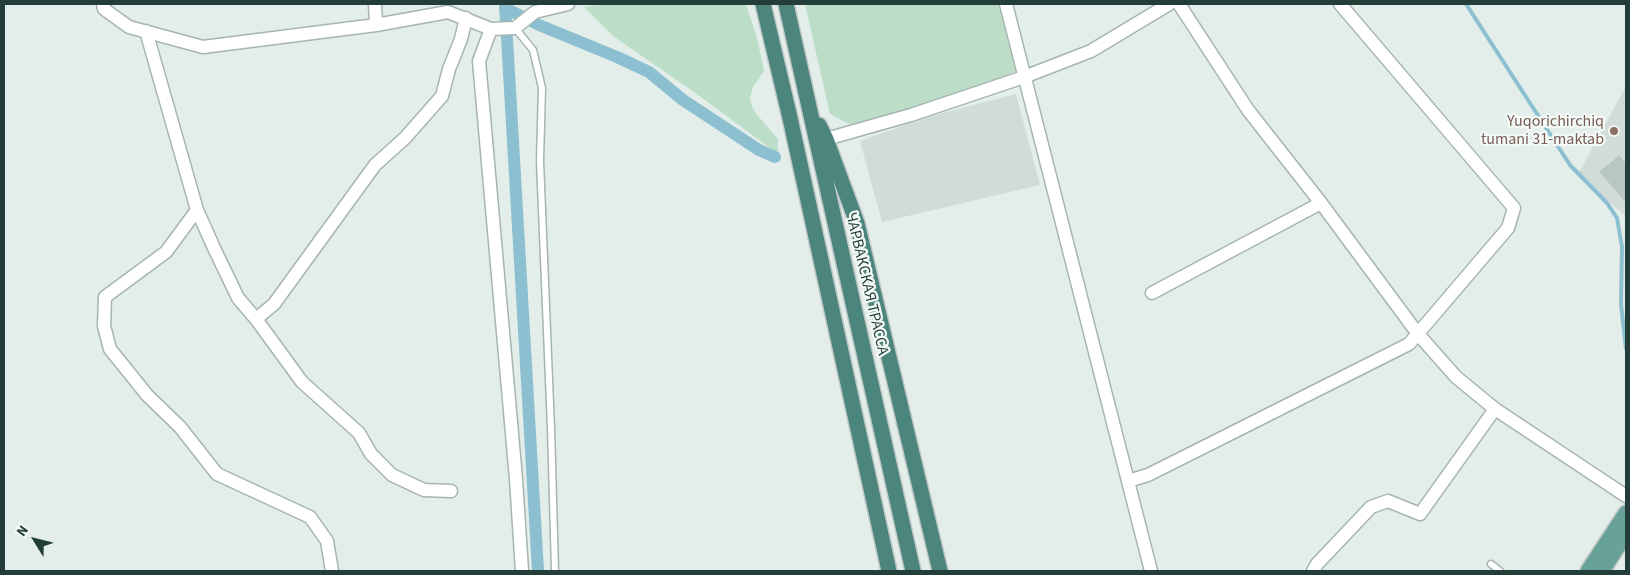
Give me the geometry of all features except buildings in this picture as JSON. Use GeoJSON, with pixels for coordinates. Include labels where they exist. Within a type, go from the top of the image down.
{"type":"FeatureCollection","features":[{"type":"Feature","properties":{"kind":"highway"},"geometry":{"type":"LineString","coordinates":[[763,4],[889,571]]}},
{"type":"Feature","properties":{"kind":"highway","name":"ЧАРВАКСКАЯ ТРАССА"},"geometry":{"type":"LineString","coordinates":[[786,4],[912,571]]}},
{"type":"Feature","properties":{"kind":"highway"},"geometry":{"type":"LineString","coordinates":[[807,99],[826,139],[857,223],[940,571]]}},
{"type":"Feature","properties":{"kind":"main road"},"geometry":{"type":"LineString","coordinates":[[1588,571],[1626,513]]}},
{"type":"Feature","properties":{"kind":"main road"},"geometry":{"type":"LineString","coordinates":[[1602,571],[1626,534]]}},
{"type":"Feature","properties":{"kind":"street"},"geometry":{"type":"LineString","coordinates":[[103,4],[104,9],[129,27],[203,47],[376,25],[448,12],[491,29],[515,28],[535,12],[568,4]]}},
{"type":"Feature","properties":{"kind":"street"},"geometry":{"type":"LineString","coordinates":[[374,4],[376,25]]}},
{"type":"Feature","properties":{"kind":"street"},"geometry":{"type":"LineString","coordinates":[[1006,4],[1151,571]]}},
{"type":"Feature","properties":{"kind":"street"},"geometry":{"type":"LineString","coordinates":[[826,139],[903,118],[1024,77],[1091,51],[1168,4]]}},
{"type":"Feature","properties":{"kind":"street"},"geometry":{"type":"LineString","coordinates":[[1179,4],[1248,110],[1321,203],[1418,334],[1456,377],[1495,408],[1626,496]]}},
{"type":"Feature","properties":{"kind":"street"},"geometry":{"type":"LineString","coordinates":[[1128,481],[1148,474],[1409,344],[1508,228],[1514,208],[1340,4]]}},
{"type":"Feature","properties":{"kind":"street"},"geometry":{"type":"LineString","coordinates":[[256,319],[274,304],[375,165],[405,138],[442,96],[466,18]]}},
{"type":"Feature","properties":{"kind":"street"},"geometry":{"type":"LineString","coordinates":[[491,29],[479,61],[516,479],[522,571]]}},
{"type":"Feature","properties":{"kind":"street"},"geometry":{"type":"LineString","coordinates":[[146,32],[197,210],[238,298],[256,319],[302,382],[359,433],[371,454],[392,474],[424,490],[451,491]]}},
{"type":"Feature","properties":{"kind":"street"},"geometry":{"type":"LineString","coordinates":[[1152,293],[1321,203]]}},
{"type":"Feature","properties":{"kind":"street"},"geometry":{"type":"LineString","coordinates":[[197,210],[166,252],[105,297],[104,326],[110,349],[147,395],[180,427],[217,474],[310,517],[327,542],[332,571]]}},
{"type":"Feature","properties":{"kind":"street"},"geometry":{"type":"LineString","coordinates":[[1313,571],[1317,564],[1371,507],[1388,501],[1420,514],[1495,408]]}},
{"type":"Feature","properties":{"kind":"lane"},"geometry":{"type":"LineString","coordinates":[[515,28],[533,50],[542,88],[540,161],[555,571]]}},
{"type":"Feature","properties":{"kind":"lane"},"geometry":{"type":"LineString","coordinates":[[1491,564],[1500,571]]}},
{"type":"Feature","properties":{"kind":"shaded area","name":"Yuqorichirchiq tumani 31-maktab"},"geometry":{"type":"Polygon","coordinates":[[[1626,86],[1626,216],[1577,176],[1626,86]]]}},
{"type":"Feature","properties":{"kind":"shaded area"},"geometry":{"type":"Polygon","coordinates":[[[1016,94],[1040,185],[882,222],[860,141],[928,117],[1016,94]]]}},
{"type":"Feature","properties":{"kind":"green space"},"geometry":{"type":"Polygon","coordinates":[[[602,4],[746,4],[757,38],[764,71],[753,87],[750,98],[752,107],[758,116],[778,139],[778,154],[694,92],[613,36],[584,7],[602,4]]]}},
{"type":"Feature","properties":{"kind":"green space"},"geometry":{"type":"Polygon","coordinates":[[[805,4],[1000,4],[1017,71],[924,107],[853,126],[830,114],[805,4]]]}},
{"type":"Feature","properties":{"kind":"waterway"},"geometry":{"type":"LineString","coordinates":[[505,4],[538,571]]}},
{"type":"Feature","properties":{"kind":"waterway"},"geometry":{"type":"LineString","coordinates":[[1466,4],[1570,165],[1607,203],[1617,218],[1622,247],[1621,304],[1626,349]]}},
{"type":"Feature","properties":{"kind":"waterway"},"geometry":{"type":"LineString","coordinates":[[505,8],[539,25],[649,72],[683,100],[759,150],[775,157]]}},
{"type":"Feature","properties":{"kind":"place","name":"Yuqorichirchiq tumani 31-maktab"},"geometry":{"type":"Point","coordinates":[1614,131]}}]}
